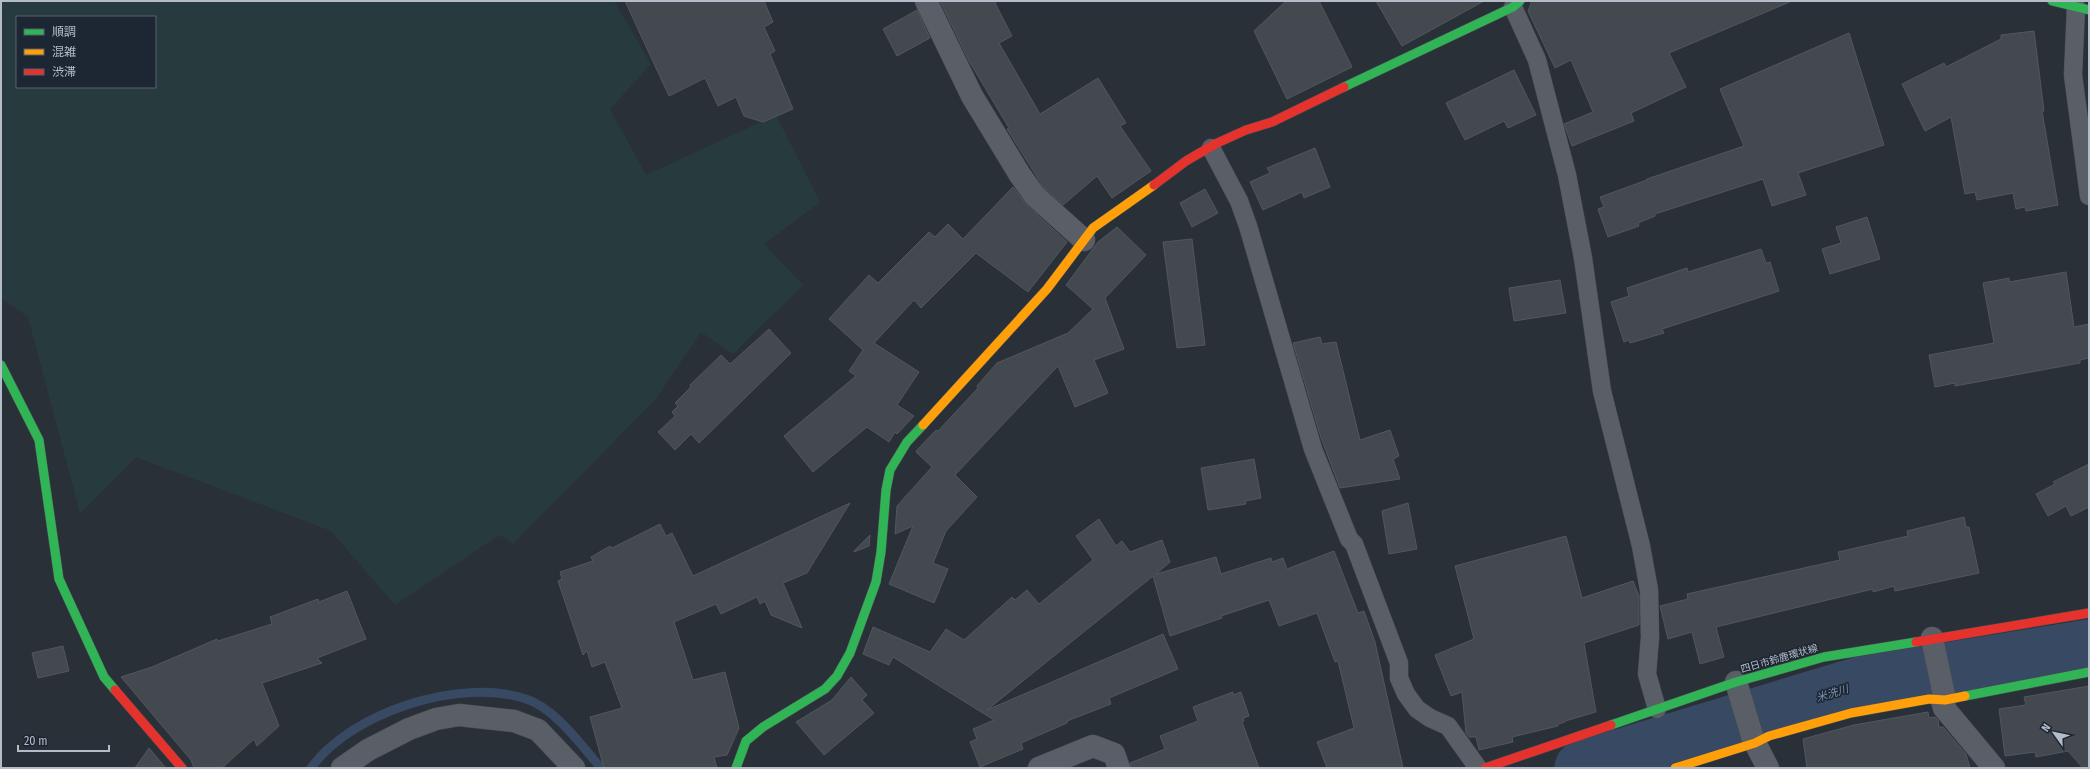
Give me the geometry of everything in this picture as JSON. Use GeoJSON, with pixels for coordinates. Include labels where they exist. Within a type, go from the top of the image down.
{"type":"FeatureCollection","features":[{"type":"Feature","properties":{"kind":"street"},"geometry":{"type":"LineString","coordinates":[[926,1],[972,96],[1020,175],[1035,196],[1084,240]]}},
{"type":"Feature","properties":{"kind":"street"},"geometry":{"type":"LineString","coordinates":[[2052,1],[2082,8]]}},
{"type":"Feature","properties":{"kind":"street"},"geometry":{"type":"LineString","coordinates":[[736,768],[746,741],[763,727],[824,688],[837,676],[850,653],[876,582],[882,545],[886,490],[890,470],[907,442],[1047,289],[1093,228],[1164,178],[1175,168],[1211,148],[1259,124],[1272,122],[1517,4]]}},
{"type":"Feature","properties":{"kind":"street"},"geometry":{"type":"LineString","coordinates":[[1,365],[39,440],[58,579],[104,678],[182,768]]}},
{"type":"Feature","properties":{"kind":"street","name":"四日市鈴鹿環状線"},"geometry":{"type":"LineString","coordinates":[[1485,768],[1657,708],[1737,686],[1824,656],[1934,646],[2089,613]]}},
{"type":"Feature","properties":{"kind":"street"},"geometry":{"type":"LineString","coordinates":[[1934,646],[1944,698],[1944,708],[1994,768]]}},
{"type":"Feature","properties":{"kind":"street"},"geometry":{"type":"LineString","coordinates":[[1675,768],[1769,736],[1851,713],[2089,672]]}},
{"type":"Feature","properties":{"kind":"street"},"geometry":{"type":"LineString","coordinates":[[1737,686],[1754,741],[1768,768]]}},
{"type":"Feature","properties":{"kind":"street"},"geometry":{"type":"LineString","coordinates":[[342,768],[368,750],[409,729],[436,719],[460,715],[514,721],[538,730],[574,768]]}},
{"type":"Feature","properties":{"kind":"street"},"geometry":{"type":"LineString","coordinates":[[1039,768],[1093,746],[1114,754],[1119,768]]}},
{"type":"Feature","properties":{"kind":"lane"},"geometry":{"type":"LineString","coordinates":[[1517,4],[1537,60],[1567,175],[1583,258],[1602,391],[1641,546],[1649,590],[1650,638],[1647,674],[1657,708]]}},
{"type":"Feature","properties":{"kind":"lane"},"geometry":{"type":"LineString","coordinates":[[2082,8],[2073,76],[2089,196]]}},
{"type":"Feature","properties":{"kind":"lane"},"geometry":{"type":"LineString","coordinates":[[1211,148],[1239,201],[1246,220],[1313,449],[1349,539],[1354,544],[1396,655],[1399,663],[1399,678],[1417,709],[1430,718],[1448,726],[1478,768]]}},
{"type":"Feature","properties":{"kind":"green space"},"geometry":{"type":"Polygon","coordinates":[[[1,1],[614,1],[651,64],[610,109],[646,175],[776,115],[820,202],[764,244],[803,285],[733,354],[701,332],[656,399],[513,544],[499,535],[395,605],[331,531],[136,457],[80,513],[28,317],[1,298],[1,1]]]}},
{"type":"Feature","properties":{"kind":"building"},"geometry":{"type":"Polygon","coordinates":[[[625,1],[764,1],[773,22],[764,27],[775,51],[770,54],[793,109],[763,122],[744,116],[736,97],[718,106],[705,78],[669,96],[625,1]]]}},
{"type":"Feature","properties":{"kind":"building"},"geometry":{"type":"Polygon","coordinates":[[[940,1],[997,1],[995,3],[1012,36],[999,43],[1040,114],[1098,78],[1126,123],[1120,126],[1151,171],[1112,198],[1097,176],[1063,205],[1044,188],[1007,129],[1009,128],[969,61],[940,1]]]}},
{"type":"Feature","properties":{"kind":"building"},"geometry":{"type":"Polygon","coordinates":[[[1286,1],[1319,1],[1352,67],[1287,99],[1254,31],[1286,1]]]}},
{"type":"Feature","properties":{"kind":"building"},"geometry":{"type":"Polygon","coordinates":[[[1376,1],[1484,1],[1402,46],[1376,1]]]}},
{"type":"Feature","properties":{"kind":"building"},"geometry":{"type":"Polygon","coordinates":[[[1532,1],[1792,1],[1669,53],[1686,87],[1631,113],[1634,121],[1572,146],[1564,124],[1593,112],[1571,60],[1555,68],[1528,11],[1532,1]]]}},
{"type":"Feature","properties":{"kind":"building"},"geometry":{"type":"Polygon","coordinates":[[[917,10],[930,38],[897,56],[883,29],[917,10]]]}},
{"type":"Feature","properties":{"kind":"building"},"geometry":{"type":"Polygon","coordinates":[[[2034,31],[2044,111],[2042,111],[2058,205],[2026,211],[2025,207],[2016,209],[2013,193],[1977,200],[1975,192],[1965,194],[1951,117],[1925,131],[1902,84],[1944,63],[1946,67],[2001,39],[2001,35],[2034,31]]]}},
{"type":"Feature","properties":{"kind":"building"},"geometry":{"type":"Polygon","coordinates":[[[1849,33],[1884,145],[1798,173],[1806,195],[1772,206],[1763,179],[1655,214],[1655,216],[1638,223],[1639,226],[1608,237],[1598,209],[1604,207],[1600,197],[1647,179],[1744,146],[1720,89],[1849,33]]]}},
{"type":"Feature","properties":{"kind":"building"},"geometry":{"type":"Polygon","coordinates":[[[1514,70],[1536,115],[1508,128],[1504,121],[1465,140],[1446,103],[1514,70]]]}},
{"type":"Feature","properties":{"kind":"building"},"geometry":{"type":"Polygon","coordinates":[[[1315,148],[1330,187],[1304,198],[1302,192],[1263,210],[1250,182],[1270,173],[1267,168],[1315,148]]]}},
{"type":"Feature","properties":{"kind":"building"},"geometry":{"type":"Polygon","coordinates":[[[1013,187],[1027,205],[1067,242],[1028,292],[976,253],[921,308],[914,300],[874,343],[919,372],[897,405],[914,416],[897,434],[895,432],[889,442],[867,427],[813,472],[784,436],[856,376],[849,371],[863,350],[829,319],[869,275],[878,283],[929,232],[935,237],[948,224],[963,239],[1013,187]]]}},
{"type":"Feature","properties":{"kind":"building"},"geometry":{"type":"Polygon","coordinates":[[[1205,189],[1218,213],[1192,227],[1180,203],[1205,189]]]}},
{"type":"Feature","properties":{"kind":"building"},"geometry":{"type":"Polygon","coordinates":[[[1867,217],[1880,259],[1830,274],[1822,249],[1841,243],[1836,227],[1867,217]]]}},
{"type":"Feature","properties":{"kind":"building"},"geometry":{"type":"Polygon","coordinates":[[[1117,227],[1146,255],[1105,298],[1124,349],[1094,360],[1108,393],[1075,407],[1058,366],[955,475],[977,497],[946,531],[933,563],[948,569],[934,603],[889,584],[913,526],[895,534],[897,506],[932,467],[916,452],[917,450],[936,430],[938,431],[978,388],[977,386],[997,363],[1068,333],[1093,309],[1066,285],[1098,242],[1117,227]]]}},
{"type":"Feature","properties":{"kind":"building"},"geometry":{"type":"Polygon","coordinates":[[[1192,239],[1205,345],[1177,348],[1163,242],[1192,239]]]}},
{"type":"Feature","properties":{"kind":"building"},"geometry":{"type":"Polygon","coordinates":[[[1761,249],[1766,263],[1770,262],[1779,291],[1662,329],[1664,333],[1630,343],[1629,340],[1624,342],[1611,302],[1629,296],[1627,288],[1687,268],[1688,272],[1761,249]]]}},
{"type":"Feature","properties":{"kind":"building"},"geometry":{"type":"Polygon","coordinates":[[[2066,272],[2074,327],[2089,324],[2089,358],[2080,360],[2080,363],[1955,386],[1955,383],[1935,387],[1929,355],[1994,343],[1983,283],[2009,278],[2009,282],[2066,272]]]}},
{"type":"Feature","properties":{"kind":"building"},"geometry":{"type":"Polygon","coordinates":[[[1560,280],[1566,313],[1514,321],[1509,288],[1560,280]]]}},
{"type":"Feature","properties":{"kind":"building"},"geometry":{"type":"Polygon","coordinates":[[[769,329],[791,353],[699,443],[691,434],[675,450],[658,432],[675,416],[672,412],[678,406],[675,403],[691,387],[690,385],[721,355],[730,364],[769,329]]]}},
{"type":"Feature","properties":{"kind":"building"},"geometry":{"type":"Polygon","coordinates":[[[1320,337],[1322,344],[1336,342],[1360,440],[1390,430],[1399,456],[1393,459],[1400,479],[1340,488],[1321,438],[1293,343],[1320,337]]]}},
{"type":"Feature","properties":{"kind":"building"},"geometry":{"type":"Polygon","coordinates":[[[1254,459],[1261,498],[1245,501],[1246,504],[1208,510],[1201,468],[1254,459]]]}},
{"type":"Feature","properties":{"kind":"building"},"geometry":{"type":"Polygon","coordinates":[[[2089,464],[2089,507],[2071,516],[2066,506],[2048,516],[2036,494],[2055,484],[2053,482],[2089,464]]]}},
{"type":"Feature","properties":{"kind":"building"},"geometry":{"type":"Polygon","coordinates":[[[850,503],[807,573],[783,583],[802,628],[771,615],[765,601],[760,604],[757,597],[721,614],[716,604],[674,622],[693,680],[725,672],[739,728],[727,755],[714,757],[717,768],[604,768],[590,717],[622,708],[605,662],[592,667],[587,651],[583,655],[558,581],[562,579],[560,572],[593,561],[591,557],[610,546],[612,548],[660,524],[666,536],[672,533],[693,576],[850,503]]]}},
{"type":"Feature","properties":{"kind":"building"},"geometry":{"type":"Polygon","coordinates":[[[1408,503],[1417,549],[1389,554],[1382,511],[1408,503]]]}},
{"type":"Feature","properties":{"kind":"building"},"geometry":{"type":"Polygon","coordinates":[[[1964,517],[1966,527],[1969,527],[1979,573],[1895,591],[1894,586],[1873,592],[1873,589],[1716,627],[1724,657],[1700,664],[1692,632],[1668,639],[1660,606],[1688,599],[1687,594],[1840,560],[1838,552],[1908,536],[1907,531],[1964,517]]]}},
{"type":"Feature","properties":{"kind":"building"},"geometry":{"type":"Polygon","coordinates":[[[1099,519],[1116,546],[1122,541],[1130,552],[1162,540],[1170,562],[1156,574],[1216,557],[1221,574],[1271,558],[1272,562],[1283,558],[1287,569],[1334,551],[1358,613],[1364,611],[1375,642],[1403,768],[1327,768],[1317,742],[1354,728],[1338,661],[1335,662],[1317,613],[1279,626],[1269,600],[1221,616],[1222,618],[1170,636],[1153,576],[987,710],[1163,634],[1178,669],[1109,698],[1111,704],[1067,721],[1067,723],[1021,743],[1023,749],[980,767],[970,742],[977,739],[973,729],[994,720],[893,657],[889,665],[863,654],[873,627],[930,652],[946,629],[964,640],[1012,597],[1015,600],[1027,590],[1039,604],[1093,560],[1076,536],[1099,519]]]}},
{"type":"Feature","properties":{"kind":"building"},"geometry":{"type":"Polygon","coordinates":[[[870,535],[869,546],[854,552],[854,551],[870,535]]]}},
{"type":"Feature","properties":{"kind":"building"},"geometry":{"type":"Polygon","coordinates":[[[1566,536],[1582,598],[1633,581],[1639,596],[1639,625],[1584,643],[1596,712],[1565,721],[1558,724],[1558,726],[1512,737],[1513,742],[1479,750],[1476,737],[1469,737],[1466,733],[1462,692],[1451,696],[1435,655],[1474,639],[1455,566],[1566,536]]]}},
{"type":"Feature","properties":{"kind":"building"},"geometry":{"type":"Polygon","coordinates":[[[347,591],[366,639],[317,658],[322,663],[262,683],[279,726],[257,746],[254,739],[222,768],[194,768],[191,760],[121,677],[152,667],[217,639],[218,641],[272,624],[270,617],[318,599],[319,602],[347,591]]]}},
{"type":"Feature","properties":{"kind":"building"},"geometry":{"type":"Polygon","coordinates":[[[63,646],[69,671],[38,678],[32,653],[63,646]]]}},
{"type":"Feature","properties":{"kind":"building"},"geometry":{"type":"Polygon","coordinates":[[[851,677],[867,695],[862,700],[874,713],[824,755],[796,722],[832,700],[851,677]]]}},
{"type":"Feature","properties":{"kind":"building"},"geometry":{"type":"Polygon","coordinates":[[[2089,686],[2089,768],[2083,768],[2068,751],[2036,757],[2035,752],[2005,756],[1999,709],[2026,705],[2024,697],[2089,686]]]}},
{"type":"Feature","properties":{"kind":"building"},"geometry":{"type":"Polygon","coordinates":[[[1233,692],[1233,695],[1241,692],[1249,716],[1243,718],[1244,721],[1242,722],[1259,768],[1131,768],[1130,763],[1165,749],[1160,736],[1198,721],[1193,707],[1233,692]]]}},
{"type":"Feature","properties":{"kind":"building"},"geometry":{"type":"Polygon","coordinates":[[[1928,712],[1929,718],[1935,717],[1938,720],[1939,727],[1943,727],[1966,754],[1970,768],[1807,768],[1803,739],[1854,725],[1928,712]]]}},
{"type":"Feature","properties":{"kind":"building"},"geometry":{"type":"Polygon","coordinates":[[[149,748],[166,768],[135,768],[149,748]]]}},
{"type":"Feature","properties":{"kind":"waterway","name":"米洗川"},"geometry":{"type":"LineString","coordinates":[[1582,768],[1860,684],[2089,647]]}},
{"type":"Feature","properties":{"kind":"waterway"},"geometry":{"type":"LineString","coordinates":[[311,768],[329,748],[352,730],[379,716],[409,704],[440,696],[471,693],[500,693],[526,699],[537,704],[547,710],[567,728],[601,768]]}},
{"type":"Feature","properties":{"kind":"traffic: fast"},"geometry":{"type":"LineString","coordinates":[[1344,87],[1513,7],[1520,1]]}},
{"type":"Feature","properties":{"kind":"traffic: fast"},"geometry":{"type":"LineString","coordinates":[[2052,1],[2089,10]]}},
{"type":"Feature","properties":{"kind":"traffic: fast"},"geometry":{"type":"LineString","coordinates":[[1,365],[39,440],[59,579],[104,677],[115,690]]}},
{"type":"Feature","properties":{"kind":"traffic: fast"},"geometry":{"type":"LineString","coordinates":[[736,768],[746,741],[763,727],[825,689],[837,676],[850,653],[876,582],[881,552],[886,490],[890,470],[907,442],[923,425]]}},
{"type":"Feature","properties":{"kind":"traffic: fast"},"geometry":{"type":"LineString","coordinates":[[1611,725],[1736,682],[1824,657],[1916,642]]}},
{"type":"Feature","properties":{"kind":"traffic: fast"},"geometry":{"type":"LineString","coordinates":[[1965,696],[2089,672]]}},
{"type":"Feature","properties":{"kind":"traffic: slow"},"geometry":{"type":"LineString","coordinates":[[923,425],[1047,289],[1093,228],[1154,185]]}},
{"type":"Feature","properties":{"kind":"traffic: slow"},"geometry":{"type":"LineString","coordinates":[[1675,768],[1755,743],[1769,736],[1851,713],[1929,699],[1945,700],[1965,696]]}},
{"type":"Feature","properties":{"kind":"traffic: jam"},"geometry":{"type":"LineString","coordinates":[[1154,185],[1186,161],[1215,144],[1246,130],[1272,122],[1344,87]]}},
{"type":"Feature","properties":{"kind":"traffic: jam"},"geometry":{"type":"LineString","coordinates":[[1916,642],[2089,613]]}},
{"type":"Feature","properties":{"kind":"traffic: jam"},"geometry":{"type":"LineString","coordinates":[[115,690],[182,768]]}},
{"type":"Feature","properties":{"kind":"traffic: jam"},"geometry":{"type":"LineString","coordinates":[[1485,768],[1611,725]]}}]}
